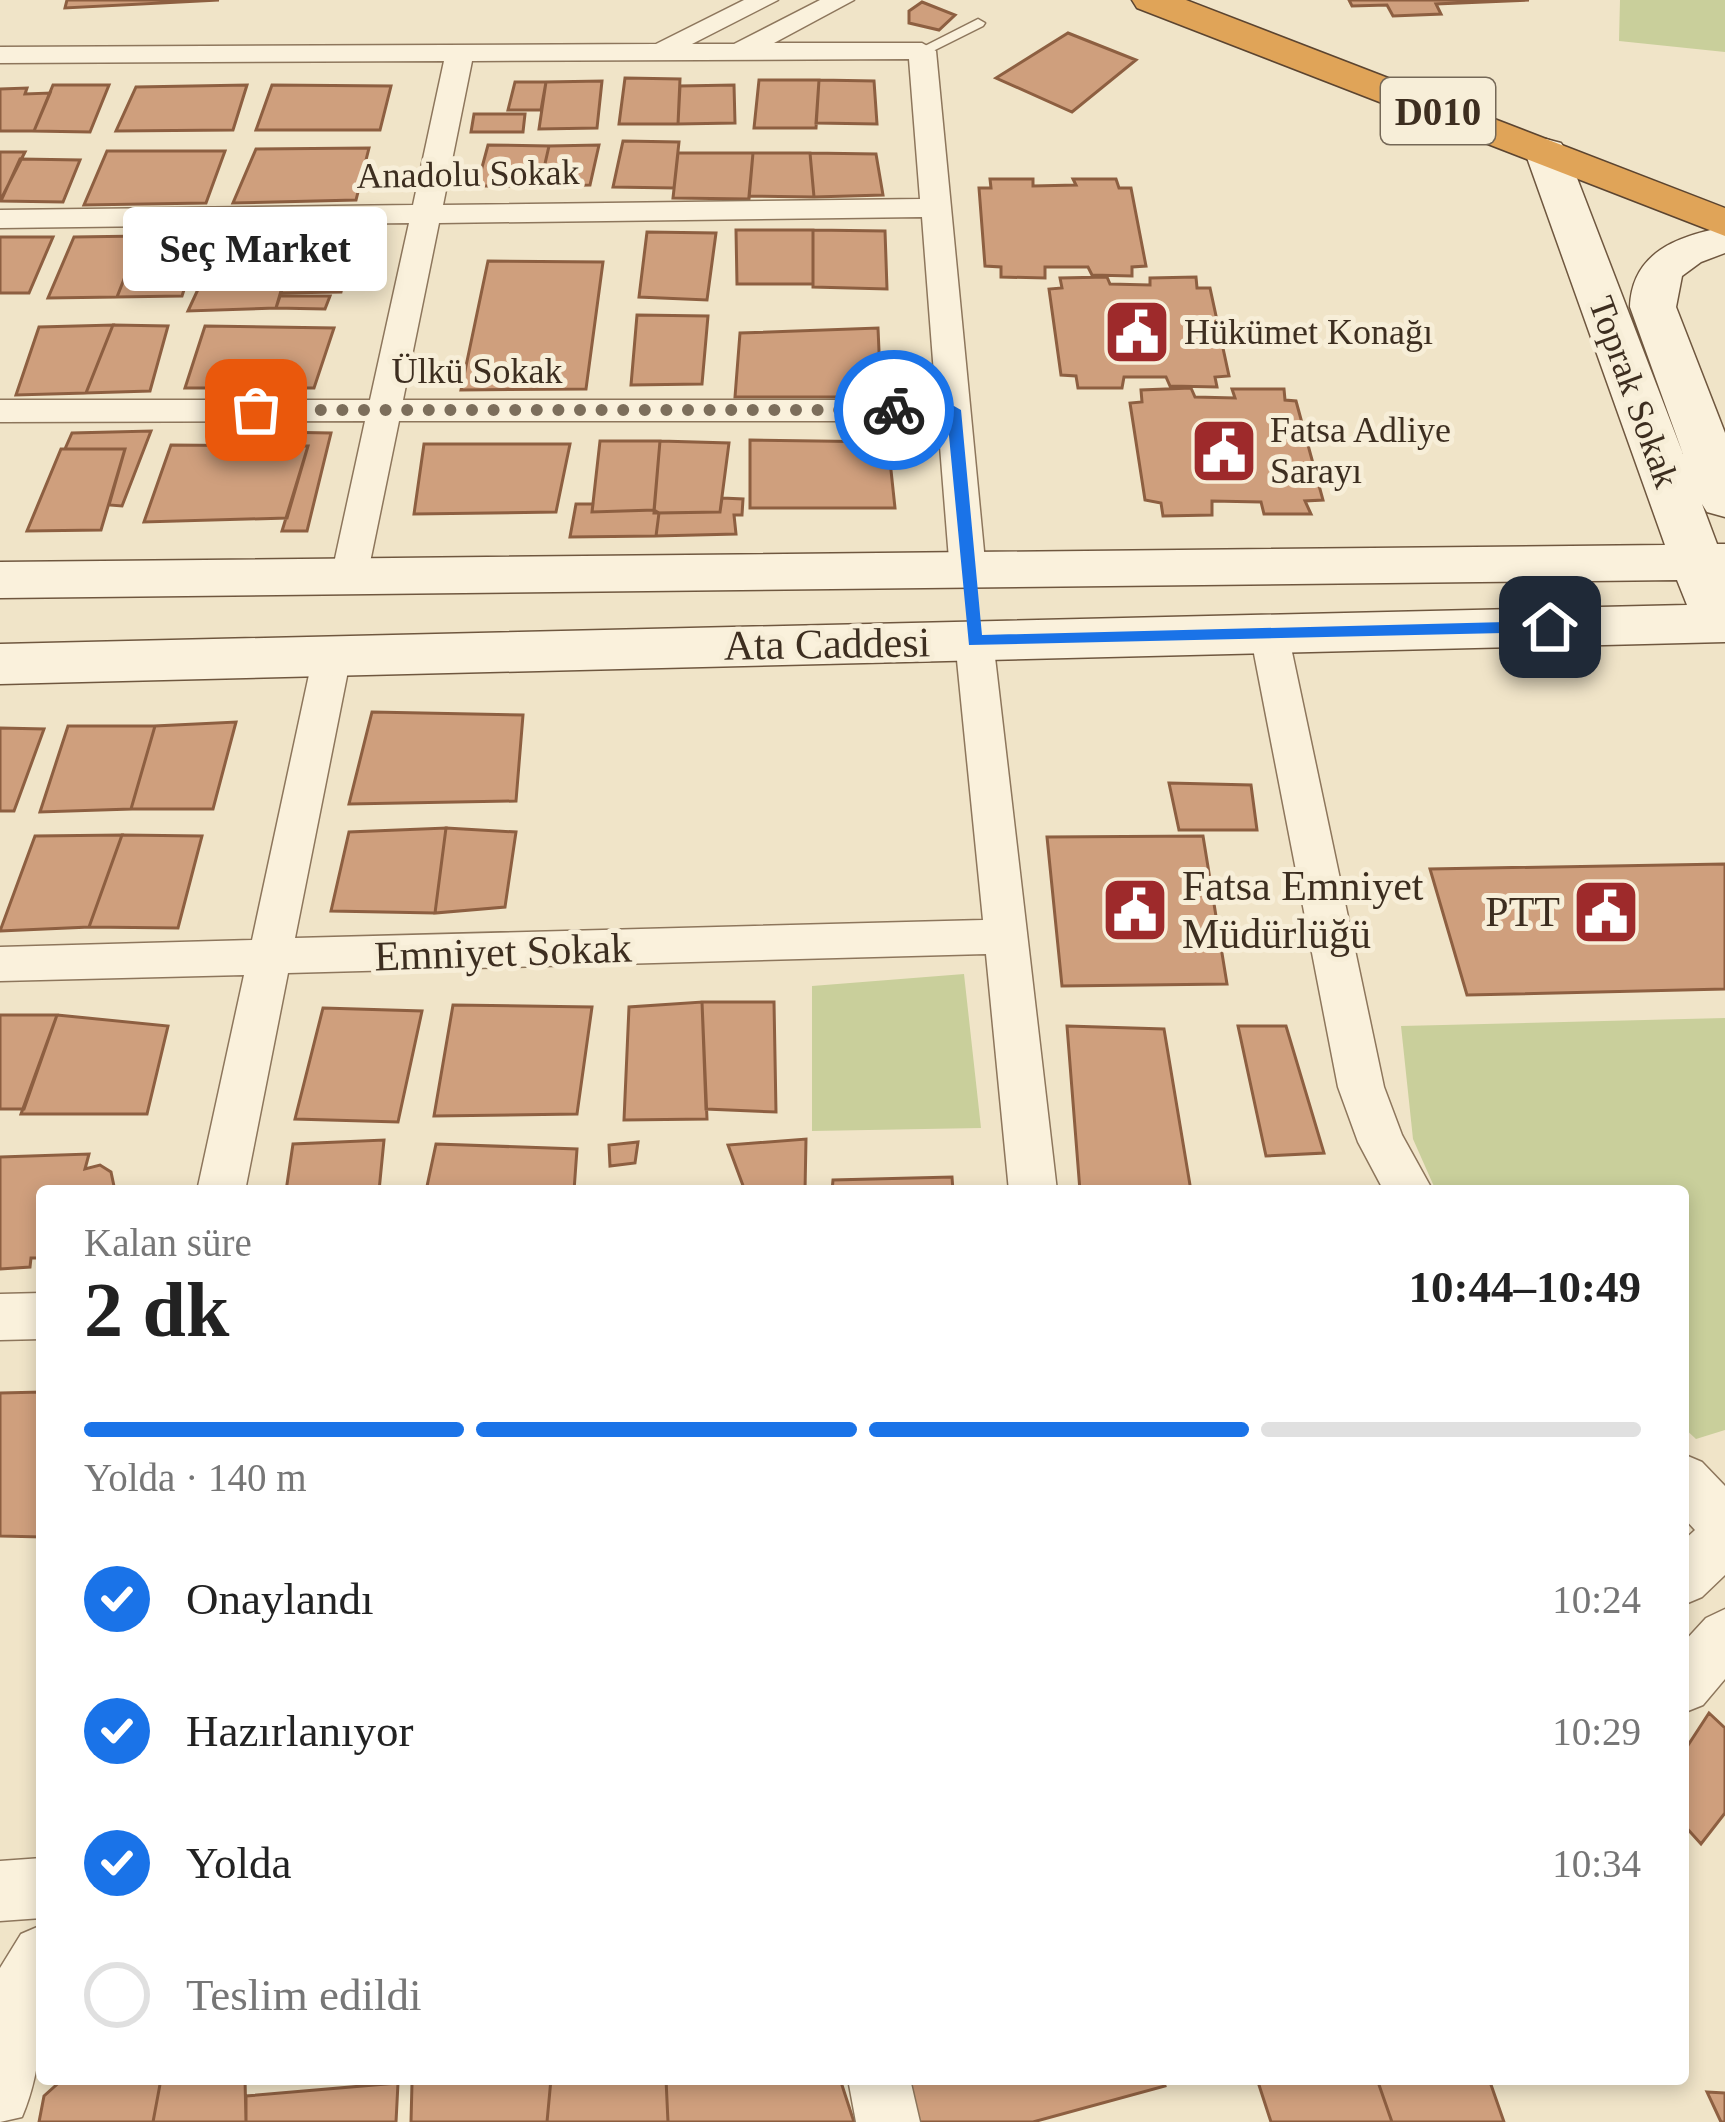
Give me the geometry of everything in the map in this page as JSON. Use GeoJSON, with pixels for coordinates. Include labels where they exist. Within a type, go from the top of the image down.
{"type":"FeatureCollection","features":[{"type":"Feature","properties":{"kind":"highway","name":"D010"},"geometry":{"type":"LineString","coordinates":[[1151,0],[1725,223]]}},
{"type":"Feature","properties":{"kind":"main road","name":"Toprak Sokak"},"geometry":{"type":"LineString","coordinates":[[1546,152],[1711,563],[1724,626]]}},
{"type":"Feature","properties":{"kind":"main road","name":"Toprak Sokak"},"geometry":{"type":"LineString","coordinates":[[1725,240],[1696,244],[1662,268],[1651,288],[1653,307],[1725,500]]}},
{"type":"Feature","properties":{"kind":"main road","name":"Ata Caddesi"},"geometry":{"type":"LineString","coordinates":[[0,580],[1711,563]]}},
{"type":"Feature","properties":{"kind":"main road"},"geometry":{"type":"LineString","coordinates":[[1255,570],[1269,633]]}},
{"type":"Feature","properties":{"kind":"main road"},"geometry":{"type":"LineString","coordinates":[[968,572],[974,640]]}},
{"type":"Feature","properties":{"kind":"main road"},"geometry":{"type":"LineString","coordinates":[[332,656],[349,577]]}},
{"type":"Feature","properties":{"kind":"main road","name":"Ata Caddesi"},"geometry":{"type":"LineString","coordinates":[[0,664],[1724,626]]}},
{"type":"Feature","properties":{"kind":"street"},"geometry":{"type":"LineString","coordinates":[[652,52],[765,0]]}},
{"type":"Feature","properties":{"kind":"street"},"geometry":{"type":"LineString","coordinates":[[737,51],[841,0]]}},
{"type":"Feature","properties":{"kind":"street"},"geometry":{"type":"LineString","coordinates":[[0,55],[922,51],[968,572]]}},
{"type":"Feature","properties":{"kind":"street"},"geometry":{"type":"LineString","coordinates":[[349,577],[460,52]]}},
{"type":"Feature","properties":{"kind":"street","name":"Anadolu Sokak"},"geometry":{"type":"LineString","coordinates":[[0,219],[936,208]]}},
{"type":"Feature","properties":{"kind":"street","name":"Ülkü Sokak"},"geometry":{"type":"LineString","coordinates":[[0,412],[954,410]]}},
{"type":"Feature","properties":{"kind":"street"},"geometry":{"type":"LineString","coordinates":[[1269,633],[1361,1087],[1381,1142],[1406,1185]]}},
{"type":"Feature","properties":{"kind":"street"},"geometry":{"type":"LineString","coordinates":[[974,640],[1033,1185]]}},
{"type":"Feature","properties":{"kind":"street"},"geometry":{"type":"LineString","coordinates":[[222,1185],[332,656]]}},
{"type":"Feature","properties":{"kind":"street","name":"Emniyet Sokak"},"geometry":{"type":"LineString","coordinates":[[0,964],[1006,936]]}},
{"type":"Feature","properties":{"kind":"street"},"geometry":{"type":"LineString","coordinates":[[0,1317],[36,1316]]}},
{"type":"Feature","properties":{"kind":"street"},"geometry":{"type":"LineString","coordinates":[[1689,1486],[1725,1523]]}},
{"type":"Feature","properties":{"kind":"street"},"geometry":{"type":"LineString","coordinates":[[1689,1572],[1725,1538]]}},
{"type":"Feature","properties":{"kind":"street"},"geometry":{"type":"LineString","coordinates":[[1689,1678],[1725,1636]]}},
{"type":"Feature","properties":{"kind":"street"},"geometry":{"type":"LineString","coordinates":[[0,1891],[36,1888]]}},
{"type":"Feature","properties":{"kind":"street"},"geometry":{"type":"LineString","coordinates":[[0,2095],[26,1984]]}},
{"type":"Feature","properties":{"kind":"street"},"geometry":{"type":"LineString","coordinates":[[880,2085],[888,2122]]}},
{"type":"Feature","properties":{"kind":"lane"},"geometry":{"type":"LineString","coordinates":[[922,51],[977,23]]}},
{"type":"Feature","properties":{"kind":"green space"},"geometry":{"type":"Polygon","coordinates":[[[1620,0],[1725,0],[1725,52],[1619,41],[1620,0]]]}},
{"type":"Feature","properties":{"kind":"green space"},"geometry":{"type":"Polygon","coordinates":[[[964,974],[981,1128],[812,1131],[812,986],[964,974]]]}},
{"type":"Feature","properties":{"kind":"green space"},"geometry":{"type":"Polygon","coordinates":[[[1725,1018],[1725,1430],[1696,1439],[1689,1433],[1689,1185],[1433,1185],[1413,1139],[1401,1026],[1725,1018]]]}},
{"type":"Feature","properties":{"kind":"building"},"geometry":{"type":"Polygon","coordinates":[[[67,0],[219,0],[65,8],[67,0]]]}},
{"type":"Feature","properties":{"kind":"building"},"geometry":{"type":"Polygon","coordinates":[[[1349,0],[1529,0],[1436,4],[1441,14],[1393,16],[1387,5],[1352,6],[1349,0]]]}},
{"type":"Feature","properties":{"kind":"building"},"geometry":{"type":"Polygon","coordinates":[[[922,2],[955,15],[939,30],[909,23],[909,11],[922,2]]]}},
{"type":"Feature","properties":{"kind":"building"},"geometry":{"type":"Polygon","coordinates":[[[1068,33],[1136,60],[1072,112],[996,78],[1068,33]]]}},
{"type":"Feature","properties":{"kind":"building"},"geometry":{"type":"Polygon","coordinates":[[[625,78],[680,79],[678,124],[619,124],[625,78]]]}},
{"type":"Feature","properties":{"kind":"building"},"geometry":{"type":"Polygon","coordinates":[[[759,80],[819,80],[816,128],[754,128],[759,80]]]}},
{"type":"Feature","properties":{"kind":"building"},"geometry":{"type":"Polygon","coordinates":[[[819,80],[874,81],[877,124],[816,123],[819,80]]]}},
{"type":"Feature","properties":{"kind":"building"},"geometry":{"type":"Polygon","coordinates":[[[602,81],[597,128],[539,129],[546,82],[602,81]]]}},
{"type":"Feature","properties":{"kind":"building"},"geometry":{"type":"Polygon","coordinates":[[[515,82],[546,82],[541,110],[508,110],[515,82]]]}},
{"type":"Feature","properties":{"kind":"building"},"geometry":{"type":"Polygon","coordinates":[[[53,85],[109,85],[90,132],[34,131],[53,85]]]}},
{"type":"Feature","properties":{"kind":"building"},"geometry":{"type":"Polygon","coordinates":[[[247,85],[233,130],[116,131],[136,87],[247,85]]]}},
{"type":"Feature","properties":{"kind":"building"},"geometry":{"type":"Polygon","coordinates":[[[272,85],[391,86],[380,130],[256,130],[272,85]]]}},
{"type":"Feature","properties":{"kind":"building"},"geometry":{"type":"Polygon","coordinates":[[[734,85],[735,123],[678,124],[680,86],[734,85]]]}},
{"type":"Feature","properties":{"kind":"building"},"geometry":{"type":"Polygon","coordinates":[[[27,88],[25,94],[50,93],[34,131],[0,131],[0,89],[27,88]]]}},
{"type":"Feature","properties":{"kind":"building"},"geometry":{"type":"Polygon","coordinates":[[[474,114],[525,114],[523,132],[471,132],[474,114]]]}},
{"type":"Feature","properties":{"kind":"building"},"geometry":{"type":"Polygon","coordinates":[[[623,141],[679,142],[674,188],[613,187],[623,141]]]}},
{"type":"Feature","properties":{"kind":"building"},"geometry":{"type":"Polygon","coordinates":[[[488,145],[549,146],[540,186],[477,186],[488,145]]]}},
{"type":"Feature","properties":{"kind":"building"},"geometry":{"type":"Polygon","coordinates":[[[599,145],[590,185],[540,186],[549,146],[599,145]]]}},
{"type":"Feature","properties":{"kind":"building"},"geometry":{"type":"Polygon","coordinates":[[[369,148],[356,200],[233,203],[256,149],[369,148]]]}},
{"type":"Feature","properties":{"kind":"building"},"geometry":{"type":"Polygon","coordinates":[[[107,151],[225,151],[206,203],[84,205],[107,151]]]}},
{"type":"Feature","properties":{"kind":"building"},"geometry":{"type":"Polygon","coordinates":[[[0,152],[25,152],[0,201],[0,152]]]}},
{"type":"Feature","properties":{"kind":"building"},"geometry":{"type":"Polygon","coordinates":[[[678,153],[753,153],[749,199],[673,198],[678,153]]]}},
{"type":"Feature","properties":{"kind":"building"},"geometry":{"type":"Polygon","coordinates":[[[753,153],[810,153],[814,197],[749,196],[753,153]]]}},
{"type":"Feature","properties":{"kind":"building"},"geometry":{"type":"Polygon","coordinates":[[[810,153],[876,154],[883,195],[814,197],[810,153]]]}},
{"type":"Feature","properties":{"kind":"building"},"geometry":{"type":"Polygon","coordinates":[[[20,159],[80,160],[63,202],[1,201],[20,159]]]}},
{"type":"Feature","properties":{"kind":"building","name":"Hükümet Konağı"},"geometry":{"type":"Polygon","coordinates":[[[990,179],[1033,179],[1033,186],[1076,185],[1073,179],[1116,179],[1119,188],[1131,188],[1146,266],[1132,267],[1132,276],[1092,275],[1088,267],[1045,267],[1045,278],[1001,277],[1001,267],[985,266],[979,188],[991,188],[990,179]]]}},
{"type":"Feature","properties":{"kind":"building"},"geometry":{"type":"Polygon","coordinates":[[[736,230],[813,230],[813,284],[737,284],[736,230]]]}},
{"type":"Feature","properties":{"kind":"building"},"geometry":{"type":"Polygon","coordinates":[[[813,230],[885,231],[887,289],[813,287],[813,230]]]}},
{"type":"Feature","properties":{"kind":"building"},"geometry":{"type":"Polygon","coordinates":[[[647,232],[716,233],[707,300],[639,297],[647,232]]]}},
{"type":"Feature","properties":{"kind":"building"},"geometry":{"type":"Polygon","coordinates":[[[224,233],[298,233],[276,308],[188,311],[224,233]]]}},
{"type":"Feature","properties":{"kind":"building"},"geometry":{"type":"Polygon","coordinates":[[[298,233],[355,234],[341,292],[281,293],[298,233]]]}},
{"type":"Feature","properties":{"kind":"building"},"geometry":{"type":"Polygon","coordinates":[[[202,235],[182,296],[117,297],[141,236],[202,235]]]}},
{"type":"Feature","properties":{"kind":"building"},"geometry":{"type":"Polygon","coordinates":[[[141,236],[117,297],[48,298],[74,237],[141,236]]]}},
{"type":"Feature","properties":{"kind":"building"},"geometry":{"type":"Polygon","coordinates":[[[0,237],[53,237],[29,293],[0,293],[0,237]]]}},
{"type":"Feature","properties":{"kind":"building"},"geometry":{"type":"Polygon","coordinates":[[[488,261],[603,262],[586,389],[461,390],[488,261]]]}},
{"type":"Feature","properties":{"kind":"building","name":"Hükümet Konağı"},"geometry":{"type":"Polygon","coordinates":[[[1107,277],[1110,284],[1150,285],[1150,278],[1196,277],[1197,288],[1210,288],[1229,376],[1215,377],[1217,387],[1170,386],[1166,377],[1124,377],[1122,388],[1078,388],[1076,376],[1061,375],[1049,289],[1062,288],[1060,278],[1107,277]]]}},
{"type":"Feature","properties":{"kind":"building"},"geometry":{"type":"Polygon","coordinates":[[[280,296],[330,296],[325,309],[276,308],[280,296]]]}},
{"type":"Feature","properties":{"kind":"building"},"geometry":{"type":"Polygon","coordinates":[[[637,315],[708,316],[702,384],[631,385],[637,315]]]}},
{"type":"Feature","properties":{"kind":"building"},"geometry":{"type":"Polygon","coordinates":[[[113,325],[86,393],[16,395],[39,327],[113,325]]]}},
{"type":"Feature","properties":{"kind":"building"},"geometry":{"type":"Polygon","coordinates":[[[113,325],[168,326],[150,391],[86,393],[113,325]]]}},
{"type":"Feature","properties":{"kind":"building"},"geometry":{"type":"Polygon","coordinates":[[[205,326],[334,328],[314,388],[185,388],[205,326]]]}},
{"type":"Feature","properties":{"kind":"building"},"geometry":{"type":"Polygon","coordinates":[[[878,328],[881,397],[735,397],[740,333],[878,328]]]}},
{"type":"Feature","properties":{"kind":"building","name":"Fatsa Adliye Sarayı"},"geometry":{"type":"Polygon","coordinates":[[[1191,388],[1195,397],[1235,398],[1232,389],[1284,389],[1285,400],[1296,401],[1323,500],[1305,501],[1311,514],[1264,514],[1261,502],[1212,501],[1212,515],[1163,516],[1161,503],[1145,500],[1130,403],[1142,402],[1141,390],[1191,388]]]}},
{"type":"Feature","properties":{"kind":"building"},"geometry":{"type":"Polygon","coordinates":[[[151,431],[122,506],[109,505],[125,449],[65,449],[72,433],[151,431]]]}},
{"type":"Feature","properties":{"kind":"building"},"geometry":{"type":"Polygon","coordinates":[[[274,432],[331,433],[307,531],[282,531],[308,446],[269,446],[274,432]]]}},
{"type":"Feature","properties":{"kind":"building"},"geometry":{"type":"Polygon","coordinates":[[[750,440],[888,442],[895,508],[750,508],[750,440]]]}},
{"type":"Feature","properties":{"kind":"building"},"geometry":{"type":"Polygon","coordinates":[[[600,441],[660,441],[654,510],[592,512],[600,441]]]}},
{"type":"Feature","properties":{"kind":"building"},"geometry":{"type":"Polygon","coordinates":[[[660,441],[729,443],[720,512],[654,513],[660,441]]]}},
{"type":"Feature","properties":{"kind":"building"},"geometry":{"type":"Polygon","coordinates":[[[424,444],[570,444],[556,512],[414,514],[424,444]]]}},
{"type":"Feature","properties":{"kind":"building"},"geometry":{"type":"Polygon","coordinates":[[[171,445],[308,446],[287,518],[144,522],[171,445]]]}},
{"type":"Feature","properties":{"kind":"building"},"geometry":{"type":"Polygon","coordinates":[[[61,449],[125,449],[101,530],[27,531],[61,449]]]}},
{"type":"Feature","properties":{"kind":"building"},"geometry":{"type":"Polygon","coordinates":[[[722,498],[743,499],[742,515],[734,515],[736,534],[656,536],[659,513],[720,512],[722,498]]]}},
{"type":"Feature","properties":{"kind":"building"},"geometry":{"type":"Polygon","coordinates":[[[576,504],[593,504],[592,512],[654,510],[659,513],[656,536],[570,537],[576,504]]]}},
{"type":"Feature","properties":{"kind":"building"},"geometry":{"type":"Polygon","coordinates":[[[372,712],[523,715],[516,801],[349,804],[372,712]]]}},
{"type":"Feature","properties":{"kind":"building"},"geometry":{"type":"Polygon","coordinates":[[[236,722],[213,809],[131,809],[155,726],[236,722]]]}},
{"type":"Feature","properties":{"kind":"building"},"geometry":{"type":"Polygon","coordinates":[[[68,726],[155,726],[131,809],[40,812],[68,726]]]}},
{"type":"Feature","properties":{"kind":"building"},"geometry":{"type":"Polygon","coordinates":[[[0,728],[44,729],[14,811],[0,811],[0,728]]]}},
{"type":"Feature","properties":{"kind":"building"},"geometry":{"type":"Polygon","coordinates":[[[1169,783],[1251,785],[1257,830],[1179,830],[1169,783]]]}},
{"type":"Feature","properties":{"kind":"building"},"geometry":{"type":"Polygon","coordinates":[[[446,828],[435,913],[331,911],[349,832],[446,828]]]}},
{"type":"Feature","properties":{"kind":"building"},"geometry":{"type":"Polygon","coordinates":[[[446,828],[516,832],[505,907],[435,913],[446,828]]]}},
{"type":"Feature","properties":{"kind":"building"},"geometry":{"type":"Polygon","coordinates":[[[122,835],[202,836],[178,928],[89,927],[122,835]]]}},
{"type":"Feature","properties":{"kind":"building"},"geometry":{"type":"Polygon","coordinates":[[[122,835],[89,927],[0,931],[35,836],[122,835]]]}},
{"type":"Feature","properties":{"kind":"building","name":"Fatsa Emniyet Müdürlüğü"},"geometry":{"type":"Polygon","coordinates":[[[1203,836],[1227,984],[1062,986],[1047,837],[1203,836]]]}},
{"type":"Feature","properties":{"kind":"building"},"geometry":{"type":"Polygon","coordinates":[[[1725,864],[1725,989],[1467,995],[1430,869],[1725,864]]]}},
{"type":"Feature","properties":{"kind":"building"},"geometry":{"type":"Polygon","coordinates":[[[702,1002],[707,1119],[624,1120],[629,1007],[702,1002]]]}},
{"type":"Feature","properties":{"kind":"building"},"geometry":{"type":"Polygon","coordinates":[[[702,1002],[774,1002],[776,1112],[706,1109],[702,1002]]]}},
{"type":"Feature","properties":{"kind":"building"},"geometry":{"type":"Polygon","coordinates":[[[453,1005],[592,1007],[577,1114],[434,1116],[453,1005]]]}},
{"type":"Feature","properties":{"kind":"building"},"geometry":{"type":"Polygon","coordinates":[[[323,1008],[422,1011],[398,1122],[295,1119],[323,1008]]]}},
{"type":"Feature","properties":{"kind":"building"},"geometry":{"type":"Polygon","coordinates":[[[0,1015],[57,1015],[24,1109],[0,1109],[0,1015]]]}},
{"type":"Feature","properties":{"kind":"building"},"geometry":{"type":"Polygon","coordinates":[[[57,1015],[168,1026],[147,1114],[21,1114],[57,1015]]]}},
{"type":"Feature","properties":{"kind":"building"},"geometry":{"type":"Polygon","coordinates":[[[1067,1026],[1164,1029],[1190,1185],[1080,1185],[1067,1026]]]}},
{"type":"Feature","properties":{"kind":"building"},"geometry":{"type":"Polygon","coordinates":[[[1238,1026],[1286,1026],[1324,1153],[1266,1156],[1238,1026]]]}},
{"type":"Feature","properties":{"kind":"building"},"geometry":{"type":"Polygon","coordinates":[[[806,1139],[805,1185],[743,1185],[728,1145],[806,1139]]]}},
{"type":"Feature","properties":{"kind":"building"},"geometry":{"type":"Polygon","coordinates":[[[384,1140],[380,1185],[287,1185],[293,1144],[384,1140]]]}},
{"type":"Feature","properties":{"kind":"building"},"geometry":{"type":"Polygon","coordinates":[[[638,1142],[635,1163],[610,1166],[609,1145],[638,1142]]]}},
{"type":"Feature","properties":{"kind":"building"},"geometry":{"type":"Polygon","coordinates":[[[436,1144],[577,1149],[574,1185],[427,1185],[436,1144]]]}},
{"type":"Feature","properties":{"kind":"building"},"geometry":{"type":"Polygon","coordinates":[[[89,1154],[85,1169],[100,1165],[111,1172],[114,1185],[36,1185],[36,1258],[31,1258],[30,1267],[0,1269],[0,1157],[89,1154]]]}},
{"type":"Feature","properties":{"kind":"building"},"geometry":{"type":"Polygon","coordinates":[[[952,1177],[953,1185],[833,1185],[833,1180],[952,1177]]]}},
{"type":"Feature","properties":{"kind":"building"},"geometry":{"type":"Polygon","coordinates":[[[36,1392],[36,1537],[0,1536],[0,1393],[36,1392]]]}},
{"type":"Feature","properties":{"kind":"building"},"geometry":{"type":"Polygon","coordinates":[[[1709,1713],[1725,1728],[1725,1813],[1701,1844],[1689,1831],[1689,1744],[1709,1713]]]}},
{"type":"Feature","properties":{"kind":"building"},"geometry":{"type":"Polygon","coordinates":[[[56,2085],[160,2085],[153,2122],[39,2122],[44,2096],[56,2085]]]}},
{"type":"Feature","properties":{"kind":"building"},"geometry":{"type":"Polygon","coordinates":[[[160,2085],[245,2085],[246,2122],[153,2122],[160,2085]]]}},
{"type":"Feature","properties":{"kind":"building"},"geometry":{"type":"Polygon","coordinates":[[[398,2085],[396,2122],[246,2122],[246,2096],[398,2085]]]}},
{"type":"Feature","properties":{"kind":"building"},"geometry":{"type":"Polygon","coordinates":[[[412,2085],[550,2085],[547,2122],[411,2122],[412,2085]]]}},
{"type":"Feature","properties":{"kind":"building"},"geometry":{"type":"Polygon","coordinates":[[[550,2085],[666,2085],[668,2122],[547,2122],[550,2085]]]}},
{"type":"Feature","properties":{"kind":"building"},"geometry":{"type":"Polygon","coordinates":[[[666,2085],[842,2085],[854,2122],[668,2122],[666,2085]]]}},
{"type":"Feature","properties":{"kind":"building"},"geometry":{"type":"Polygon","coordinates":[[[905,2085],[1165,2086],[1033,2122],[912,2122],[905,2085]]]}},
{"type":"Feature","properties":{"kind":"building"},"geometry":{"type":"Polygon","coordinates":[[[1259,2085],[1379,2085],[1392,2122],[1271,2122],[1259,2085]]]}},
{"type":"Feature","properties":{"kind":"building"},"geometry":{"type":"Polygon","coordinates":[[[1379,2085],[1491,2085],[1504,2122],[1392,2122],[1379,2085]]]}},
{"type":"Feature","properties":{"kind":"building"},"geometry":{"type":"Polygon","coordinates":[[[1707,2092],[1725,2093],[1725,2122],[1721,2122],[1707,2092]]]}},
{"type":"Feature","properties":{"kind":"way so far"},"geometry":{"type":"LineString","coordinates":[[256,410],[894,410]]}},
{"type":"Feature","properties":{"kind":"place","name":"Hükümet Konağı"},"geometry":{"type":"Point","coordinates":[1137,332]}},
{"type":"Feature","properties":{"kind":"place","name":"Seç Market"},"geometry":{"type":"Point","coordinates":[256,410]}},
{"type":"Feature","properties":{"kind":"place","name":"Fatsa Adliye Sarayı"},"geometry":{"type":"Point","coordinates":[1224,451]}},
{"type":"Feature","properties":{"kind":"place","name":"Fatsa Emniyet Müdürlüğü"},"geometry":{"type":"Point","coordinates":[1135,910]}},
{"type":"Feature","properties":{"kind":"place","name":"PTT"},"geometry":{"type":"Point","coordinates":[1606,912]}},
{"type":"Feature","properties":{"kind":"route"},"geometry":{"type":"LineString","coordinates":[[894,410],[954,410],[974,640],[1550,627]]}}]}
